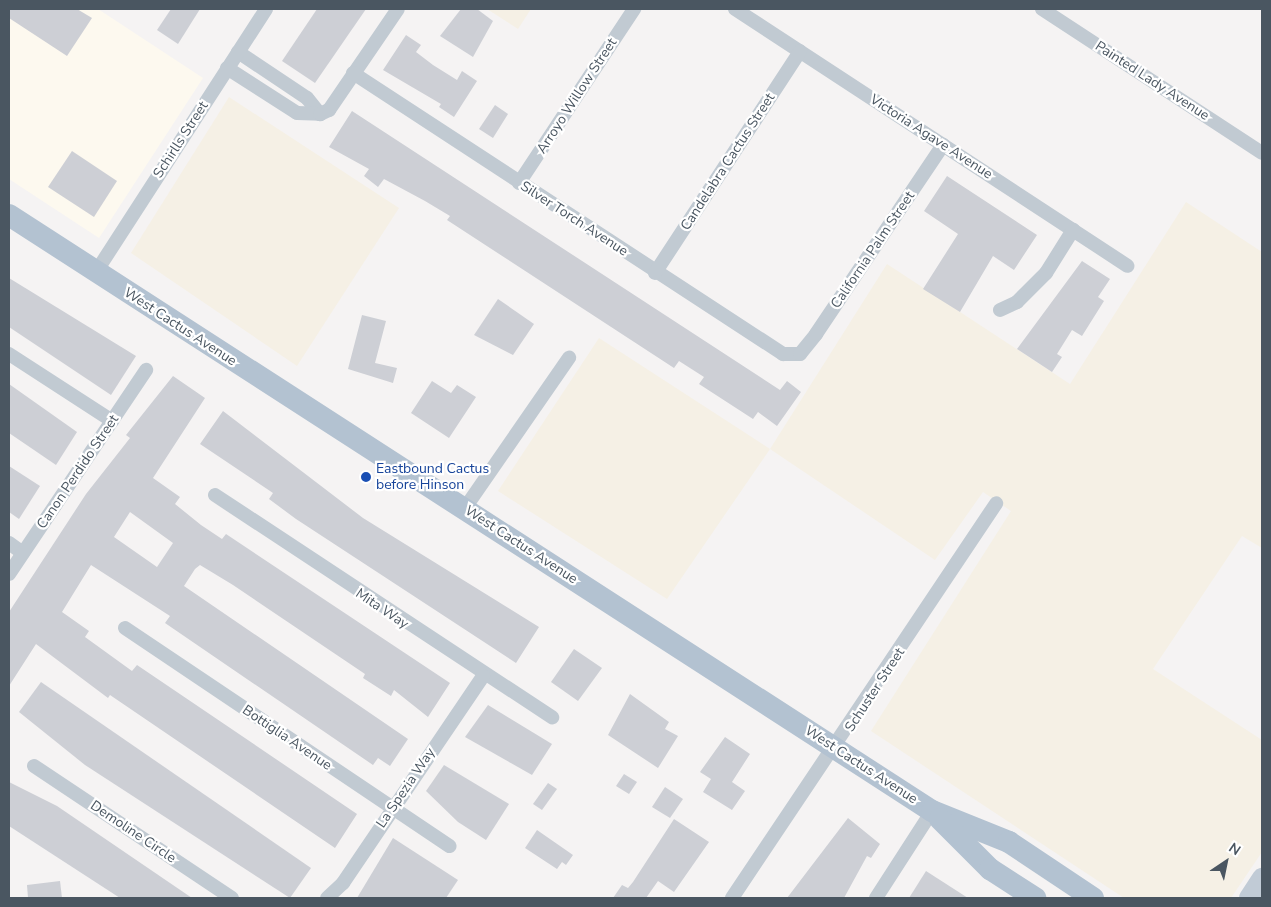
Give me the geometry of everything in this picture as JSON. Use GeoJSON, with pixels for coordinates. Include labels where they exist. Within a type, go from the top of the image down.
{"type":"FeatureCollection","features":[{"type":"Feature","properties":{"kind":"main road","name":"West Cactus Avenue"},"geometry":{"type":"LineString","coordinates":[[9,215],[932,811],[1009,842],[1093,898]]}},
{"type":"Feature","properties":{"kind":"main road","name":"West Cactus Avenue"},"geometry":{"type":"LineString","coordinates":[[932,811],[990,869],[1035,898]]}},
{"type":"Feature","properties":{"kind":"main road"},"geometry":{"type":"LineString","coordinates":[[1249,898],[1262,878]]}},
{"type":"Feature","properties":{"kind":"street","name":"Schirlls Street"},"geometry":{"type":"LineString","coordinates":[[96,272],[266,9]]}},
{"type":"Feature","properties":{"kind":"street"},"geometry":{"type":"LineString","coordinates":[[227,68],[297,113],[320,114],[329,110],[398,9]]}},
{"type":"Feature","properties":{"kind":"street","name":"Arroyo Willow Street"},"geometry":{"type":"LineString","coordinates":[[519,183],[634,9]]}},
{"type":"Feature","properties":{"kind":"street","name":"Victoria Agave Avenue"},"geometry":{"type":"LineString","coordinates":[[735,9],[1127,266]]}},
{"type":"Feature","properties":{"kind":"street","name":"Painted Lady Avenue"},"geometry":{"type":"LineString","coordinates":[[1042,9],[1262,152]]}},
{"type":"Feature","properties":{"kind":"street","name":"Candelabra Cactus Street"},"geometry":{"type":"LineString","coordinates":[[655,273],[800,51]]}},
{"type":"Feature","properties":{"kind":"street"},"geometry":{"type":"LineString","coordinates":[[238,52],[307,98],[320,114]]}},
{"type":"Feature","properties":{"kind":"street","name":"Silver Torch Avenue"},"geometry":{"type":"LineString","coordinates":[[353,73],[655,273],[783,354],[800,354]]}},
{"type":"Feature","properties":{"kind":"street","name":"California Palm Street"},"geometry":{"type":"LineString","coordinates":[[800,354],[944,145]]}},
{"type":"Feature","properties":{"kind":"street"},"geometry":{"type":"LineString","coordinates":[[1000,310],[1018,302],[1046,273],[1073,230]]}},
{"type":"Feature","properties":{"kind":"street"},"geometry":{"type":"LineString","coordinates":[[9,354],[112,421]]}},
{"type":"Feature","properties":{"kind":"street"},"geometry":{"type":"LineString","coordinates":[[465,508],[569,358]]}},
{"type":"Feature","properties":{"kind":"street","name":"Canon Perdido Street"},"geometry":{"type":"LineString","coordinates":[[9,574],[146,370]]}},
{"type":"Feature","properties":{"kind":"street","name":"Mita Way"},"geometry":{"type":"LineString","coordinates":[[215,495],[483,676],[552,718]]}},
{"type":"Feature","properties":{"kind":"street","name":"Schuster Street"},"geometry":{"type":"LineString","coordinates":[[732,898],[836,749],[996,503]]}},
{"type":"Feature","properties":{"kind":"street"},"geometry":{"type":"LineString","coordinates":[[9,543],[23,552]]}},
{"type":"Feature","properties":{"kind":"street","name":"Bottiglia Avenue"},"geometry":{"type":"LineString","coordinates":[[125,628],[392,810],[450,846]]}},
{"type":"Feature","properties":{"kind":"street","name":"La Spezia Way"},"geometry":{"type":"LineString","coordinates":[[327,898],[343,883],[483,676]]}},
{"type":"Feature","properties":{"kind":"street","name":"Demoline Circle"},"geometry":{"type":"LineString","coordinates":[[34,766],[232,898]]}},
{"type":"Feature","properties":{"kind":"street"},"geometry":{"type":"LineString","coordinates":[[876,898],[932,811]]}},
{"type":"Feature","properties":{"kind":"shaded area"},"geometry":{"type":"Polygon","coordinates":[[[9,9],[98,9],[203,78],[99,238],[9,179],[9,9]]]}},
{"type":"Feature","properties":{"kind":"sand"},"geometry":{"type":"Polygon","coordinates":[[[487,9],[531,9],[518,29],[487,9]]]}},
{"type":"Feature","properties":{"kind":"sand"},"geometry":{"type":"Polygon","coordinates":[[[229,97],[399,208],[297,366],[131,253],[229,97]]]}},
{"type":"Feature","properties":{"kind":"sand"},"geometry":{"type":"Polygon","coordinates":[[[1186,202],[1262,252],[1262,548],[1242,536],[1153,669],[1262,740],[1262,852],[1231,898],[1124,898],[871,731],[1011,511],[983,492],[935,560],[770,449],[887,264],[1070,384],[1186,202]]]}},
{"type":"Feature","properties":{"kind":"sand"},"geometry":{"type":"Polygon","coordinates":[[[599,338],[770,449],[667,599],[498,491],[599,338]]]}},
{"type":"Feature","properties":{"kind":"building"},"geometry":{"type":"Polygon","coordinates":[[[9,9],[77,9],[92,18],[67,56],[9,18],[9,9]]]}},
{"type":"Feature","properties":{"kind":"building"},"geometry":{"type":"Polygon","coordinates":[[[171,9],[200,9],[178,44],[157,30],[171,9]]]}},
{"type":"Feature","properties":{"kind":"building"},"geometry":{"type":"Polygon","coordinates":[[[317,9],[366,9],[315,83],[282,61],[317,9]]]}},
{"type":"Feature","properties":{"kind":"building"},"geometry":{"type":"Polygon","coordinates":[[[461,9],[477,9],[493,21],[473,57],[440,36],[461,9]]]}},
{"type":"Feature","properties":{"kind":"building"},"geometry":{"type":"Polygon","coordinates":[[[406,35],[421,45],[416,52],[433,65],[457,80],[462,71],[477,81],[454,117],[439,107],[441,104],[383,70],[406,35]]]}},
{"type":"Feature","properties":{"kind":"building"},"geometry":{"type":"Polygon","coordinates":[[[495,105],[508,114],[493,138],[479,129],[495,105]]]}},
{"type":"Feature","properties":{"kind":"building"},"geometry":{"type":"Polygon","coordinates":[[[352,111],[780,390],[787,381],[801,392],[777,426],[758,412],[753,419],[699,384],[704,377],[679,361],[674,368],[447,220],[450,216],[384,179],[378,187],[364,176],[369,169],[329,147],[352,111]]]}},
{"type":"Feature","properties":{"kind":"building"},"geometry":{"type":"Polygon","coordinates":[[[72,151],[117,181],[94,217],[48,187],[72,151]]]}},
{"type":"Feature","properties":{"kind":"building"},"geometry":{"type":"Polygon","coordinates":[[[947,176],[1037,235],[1014,270],[993,256],[960,312],[923,289],[958,234],[924,211],[947,176]]]}},
{"type":"Feature","properties":{"kind":"building"},"geometry":{"type":"Polygon","coordinates":[[[1082,261],[1110,279],[1098,297],[1104,301],[1082,336],[1072,330],[1057,354],[1062,357],[1052,372],[1017,349],[1082,261]]]}},
{"type":"Feature","properties":{"kind":"building"},"geometry":{"type":"Polygon","coordinates":[[[9,278],[136,356],[111,395],[9,327],[9,278]]]}},
{"type":"Feature","properties":{"kind":"building"},"geometry":{"type":"Polygon","coordinates":[[[498,299],[534,324],[513,355],[474,335],[498,299]]]}},
{"type":"Feature","properties":{"kind":"building"},"geometry":{"type":"Polygon","coordinates":[[[362,315],[386,321],[375,363],[397,368],[393,383],[348,369],[362,315]]]}},
{"type":"Feature","properties":{"kind":"building"},"geometry":{"type":"Polygon","coordinates":[[[173,376],[205,398],[153,478],[180,497],[175,504],[222,539],[226,534],[450,683],[428,717],[394,690],[391,696],[363,678],[365,674],[233,585],[200,565],[195,569],[184,586],[408,739],[390,766],[378,758],[373,765],[165,623],[170,616],[91,565],[62,612],[89,631],[85,637],[132,671],[137,665],[357,814],[335,848],[110,695],[108,698],[36,644],[9,686],[9,612],[86,494],[130,438],[126,435],[173,376]],[[130,512],[114,537],[157,567],[173,543],[130,512]]]}},
{"type":"Feature","properties":{"kind":"building"},"geometry":{"type":"Polygon","coordinates":[[[432,381],[451,393],[457,385],[476,397],[449,438],[411,413],[432,381]]]}},
{"type":"Feature","properties":{"kind":"building"},"geometry":{"type":"Polygon","coordinates":[[[9,384],[77,432],[56,465],[9,433],[9,384]]]}},
{"type":"Feature","properties":{"kind":"building"},"geometry":{"type":"Polygon","coordinates":[[[223,411],[363,518],[539,627],[516,663],[296,519],[269,499],[273,493],[200,444],[223,411]]]}},
{"type":"Feature","properties":{"kind":"building"},"geometry":{"type":"Polygon","coordinates":[[[9,466],[40,486],[19,519],[9,512],[9,466]]]}},
{"type":"Feature","properties":{"kind":"building"},"geometry":{"type":"Polygon","coordinates":[[[574,649],[602,668],[578,701],[551,682],[574,649]]]}},
{"type":"Feature","properties":{"kind":"building"},"geometry":{"type":"Polygon","coordinates":[[[41,682],[311,868],[290,898],[85,765],[19,712],[41,682]]]}},
{"type":"Feature","properties":{"kind":"building"},"geometry":{"type":"Polygon","coordinates":[[[630,694],[669,722],[665,729],[678,736],[658,768],[608,735],[630,694]]]}},
{"type":"Feature","properties":{"kind":"building"},"geometry":{"type":"Polygon","coordinates":[[[488,705],[552,744],[532,775],[465,737],[488,705]]]}},
{"type":"Feature","properties":{"kind":"building"},"geometry":{"type":"Polygon","coordinates":[[[725,737],[750,754],[732,782],[745,791],[732,810],[703,792],[711,779],[700,772],[725,737]]]}},
{"type":"Feature","properties":{"kind":"building"},"geometry":{"type":"Polygon","coordinates":[[[444,765],[509,804],[486,840],[458,822],[426,791],[444,765]]]}},
{"type":"Feature","properties":{"kind":"building"},"geometry":{"type":"Polygon","coordinates":[[[624,774],[637,782],[629,794],[616,786],[624,774]]]}},
{"type":"Feature","properties":{"kind":"building"},"geometry":{"type":"Polygon","coordinates":[[[9,782],[57,806],[192,898],[120,898],[9,826],[9,782]]]}},
{"type":"Feature","properties":{"kind":"building"},"geometry":{"type":"Polygon","coordinates":[[[548,783],[557,789],[542,810],[533,804],[548,783]]]}},
{"type":"Feature","properties":{"kind":"building"},"geometry":{"type":"Polygon","coordinates":[[[665,787],[683,799],[670,818],[652,807],[665,787]]]}},
{"type":"Feature","properties":{"kind":"building"},"geometry":{"type":"Polygon","coordinates":[[[848,818],[880,844],[871,858],[867,856],[844,898],[787,898],[848,818]]]}},
{"type":"Feature","properties":{"kind":"building"},"geometry":{"type":"Polygon","coordinates":[[[674,819],[709,842],[674,892],[658,881],[646,898],[613,898],[622,885],[628,888],[633,882],[674,819]]]}},
{"type":"Feature","properties":{"kind":"building"},"geometry":{"type":"Polygon","coordinates":[[[537,830],[573,855],[566,865],[562,862],[557,869],[525,848],[537,830]]]}},
{"type":"Feature","properties":{"kind":"building"},"geometry":{"type":"Polygon","coordinates":[[[393,838],[458,880],[446,898],[357,898],[393,838]]]}},
{"type":"Feature","properties":{"kind":"building"},"geometry":{"type":"Polygon","coordinates":[[[926,871],[968,898],[909,898],[926,871]]]}},
{"type":"Feature","properties":{"kind":"building"},"geometry":{"type":"Polygon","coordinates":[[[60,881],[62,898],[28,898],[27,885],[60,881]]]}},
{"type":"Feature","properties":{"kind":"place","name":"Eastbound Cactus before Hinson"},"geometry":{"type":"Point","coordinates":[366,477]}}]}
